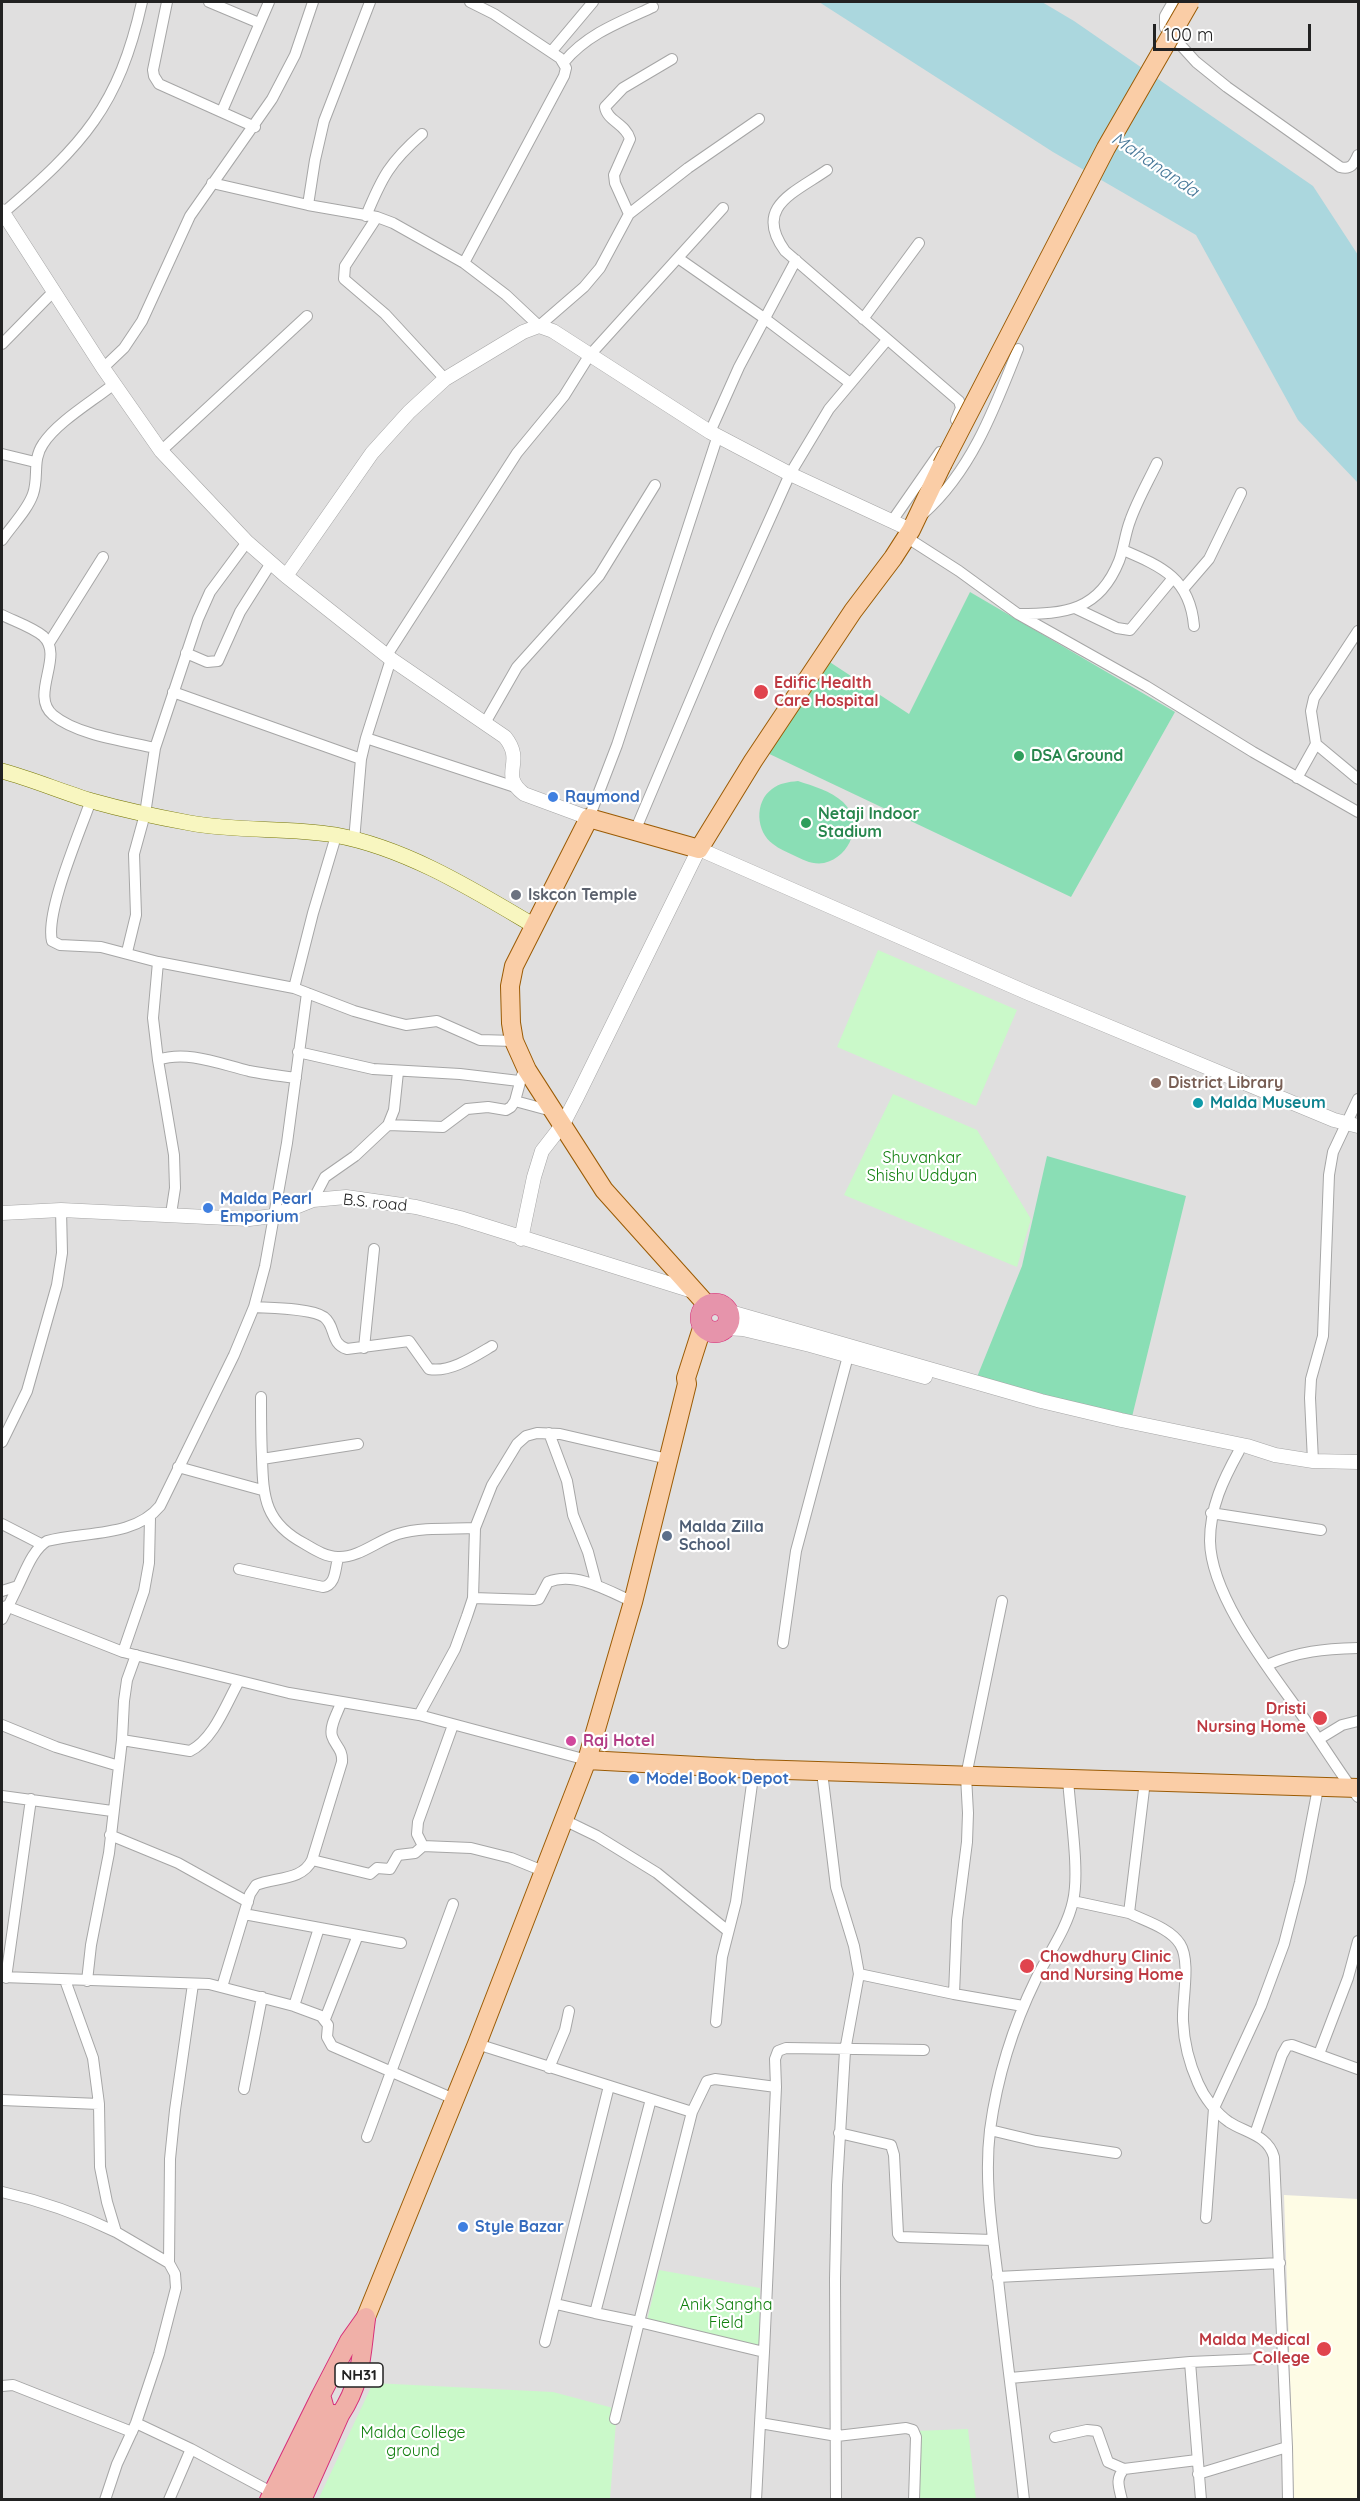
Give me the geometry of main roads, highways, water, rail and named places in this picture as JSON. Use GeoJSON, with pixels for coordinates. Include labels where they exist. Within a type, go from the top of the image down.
{"type":"FeatureCollection","features":[{"type":"Feature","properties":{"kind":"highway","name":"NH31"},"geometry":{"type":"LineString","coordinates":[[333,2414],[321,2396],[349,2341],[366,2317]]}},
{"type":"Feature","properties":{"kind":"highway","name":"NH31"},"geometry":{"type":"LineString","coordinates":[[276,2497],[333,2414],[351,2399],[358,2381],[366,2317]]}},
{"type":"Feature","properties":{"kind":"highway","name":"NH31"},"geometry":{"type":"LineString","coordinates":[[338,2364],[350,2368],[358,2381]]}},
{"type":"Feature","properties":{"kind":"highway"},"geometry":{"type":"LineString","coordinates":[[276,2497],[321,2396]]}},
{"type":"Feature","properties":{"kind":"highway","name":"NH31"},"geometry":{"type":"LineString","coordinates":[[302,2499],[333,2414]]}},
{"type":"Feature","properties":{"kind":"main road"},"geometry":{"type":"LineString","coordinates":[[366,2317],[477,2044],[587,1760],[633,1602],[687,1384],[692,1382],[711,1311],[591,1168],[559,1118],[523,1075],[514,1041],[509,1003],[514,966],[589,818],[699,849],[753,761],[853,610],[894,558],[911,529],[1106,148],[1190,2]]}},
{"type":"Feature","properties":{"kind":"main road"},"geometry":{"type":"LineString","coordinates":[[2,774],[91,800],[193,824],[336,836],[379,848],[428,867],[533,925]]}},
{"type":"Feature","properties":{"kind":"main road"},"geometry":{"type":"LineString","coordinates":[[587,1760],[822,1772],[1145,1781],[1356,1791]]}},
{"type":"Feature","properties":{"kind":"water","name":"Mahananda"},"geometry":{"type":"Polygon","coordinates":[[[819,2],[1042,2],[1074,21],[1313,186],[1358,255],[1358,483],[1298,420],[1196,235],[1053,152],[819,2]]]}},
{"type":"Feature","properties":{"kind":"place","name":"Edific Health Care Hospital"},"geometry":{"type":"Point","coordinates":[761,692]}},
{"type":"Feature","properties":{"kind":"place","name":"DSA Ground"},"geometry":{"type":"Point","coordinates":[1019,756]}},
{"type":"Feature","properties":{"kind":"place","name":"Raymond"},"geometry":{"type":"Point","coordinates":[553,797]}},
{"type":"Feature","properties":{"kind":"place","name":"Netaji Indoor Stadium"},"geometry":{"type":"Point","coordinates":[806,823]}},
{"type":"Feature","properties":{"kind":"place","name":"Iskcon Temple"},"geometry":{"type":"Point","coordinates":[516,895]}},
{"type":"Feature","properties":{"kind":"place","name":"District Library"},"geometry":{"type":"Point","coordinates":[1156,1083]}},
{"type":"Feature","properties":{"kind":"place","name":"Malda Museum"},"geometry":{"type":"Point","coordinates":[1198,1103]}},
{"type":"Feature","properties":{"kind":"place","name":"Malda Pearl Emporium"},"geometry":{"type":"Point","coordinates":[208,1208]}},
{"type":"Feature","properties":{"kind":"place","name":"Malda Zilla School"},"geometry":{"type":"Point","coordinates":[667,1536]}},
{"type":"Feature","properties":{"kind":"place","name":"Dristi Nursing Home"},"geometry":{"type":"Point","coordinates":[1320,1718]}},
{"type":"Feature","properties":{"kind":"place","name":"Raj Hotel"},"geometry":{"type":"Point","coordinates":[571,1741]}},
{"type":"Feature","properties":{"kind":"place","name":"Model Book Depot"},"geometry":{"type":"Point","coordinates":[634,1779]}},
{"type":"Feature","properties":{"kind":"place","name":"Chowdhury Clinic and Nursing Home"},"geometry":{"type":"Point","coordinates":[1027,1966]}},
{"type":"Feature","properties":{"kind":"place","name":"Style Bazar"},"geometry":{"type":"Point","coordinates":[463,2227]}},
{"type":"Feature","properties":{"kind":"place","name":"Malda Medical College"},"geometry":{"type":"Point","coordinates":[1324,2349]}},
{"type":"Feature","properties":{"kind":"park label","name":"Shuvankar Shishu Uddyan"},"geometry":{"type":"Point","coordinates":[922,1167]}},
{"type":"Feature","properties":{"kind":"park label","name":"Anik Sangha Field"},"geometry":{"type":"Point","coordinates":[726,2314]}},
{"type":"Feature","properties":{"kind":"park label","name":"Malda College ground"},"geometry":{"type":"Point","coordinates":[413,2442]}}]}
